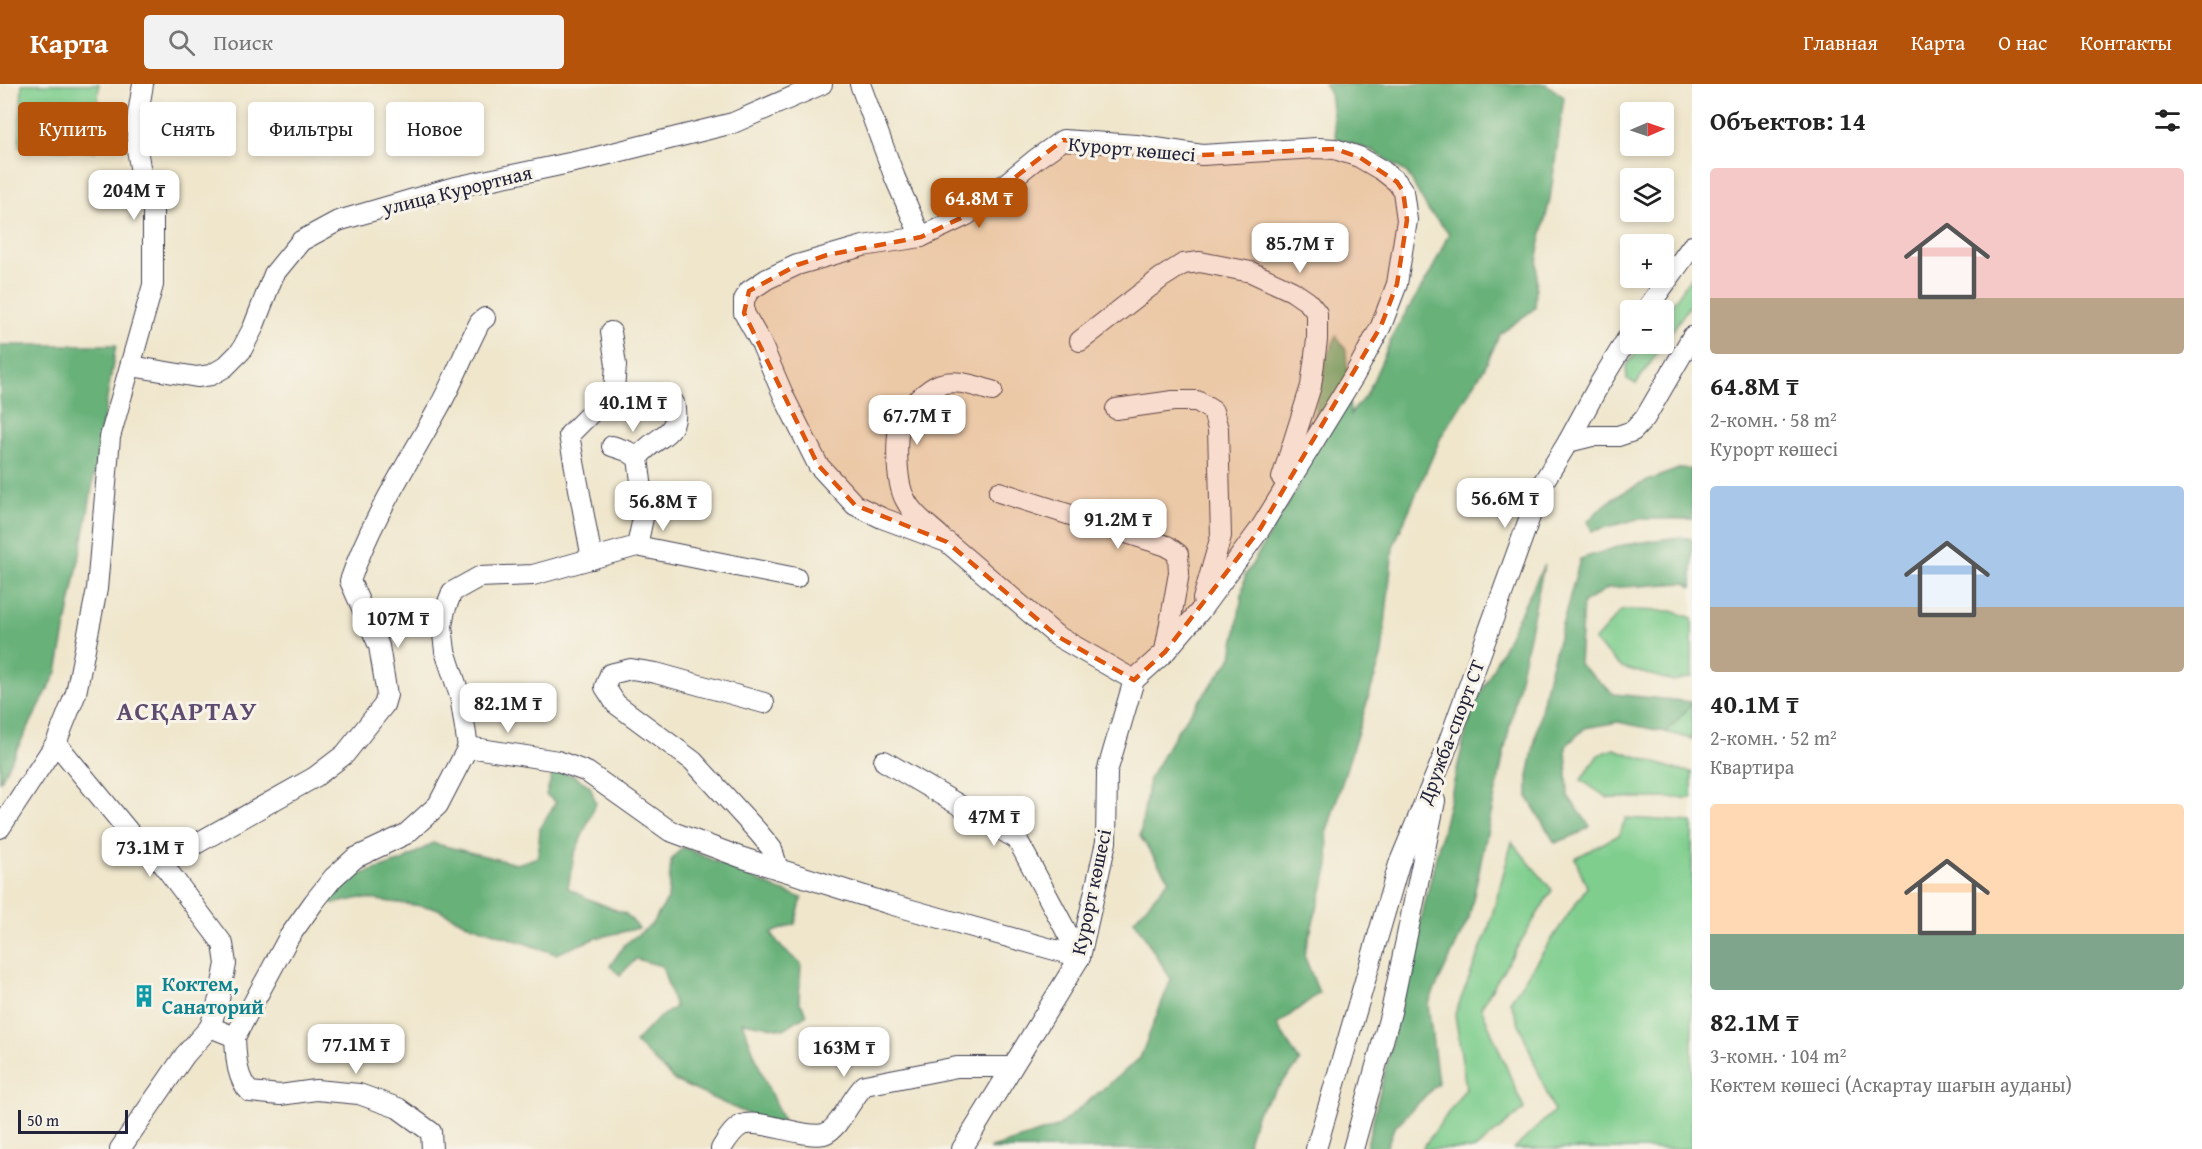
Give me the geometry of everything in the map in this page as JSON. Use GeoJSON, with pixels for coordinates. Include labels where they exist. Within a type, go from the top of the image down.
{"type":"FeatureCollection","features":[{"type":"Feature","properties":{"kind":"street"},"geometry":{"type":"LineString","coordinates":[[0,828],[56,743],[76,693],[97,589],[110,437],[153,285],[153,208],[145,197],[137,149],[137,120],[143,84]]}},
{"type":"Feature","properties":{"kind":"street","name":"улица Курортная"},"geometry":{"type":"LineString","coordinates":[[131,366],[197,377],[211,375],[225,367],[241,351],[254,328],[274,274],[301,241],[338,221],[451,188],[593,158],[733,123],[822,84]]}},
{"type":"Feature","properties":{"kind":"street"},"geometry":{"type":"LineString","coordinates":[[860,84],[895,178],[921,237]]}},
{"type":"Feature","properties":{"kind":"street","name":"Курорт көшесі"},"geometry":{"type":"LineString","coordinates":[[962,1149],[1080,957],[1106,842],[1107,772],[1134,680],[1165,652],[1200,610],[1260,530],[1354,376],[1381,326],[1397,284],[1407,220],[1407,204],[1397,182],[1359,157],[1335,149],[1317,148],[1202,155],[1136,145],[1063,140],[967,215],[921,237],[863,246],[797,265],[767,279],[749,291],[744,300],[744,313],[761,343],[785,399],[818,465],[855,505],[882,518],[947,542],[1057,636],[1134,680]]}},
{"type":"Feature","properties":{"kind":"street"},"geometry":{"type":"LineString","coordinates":[[1653,300],[1692,246]]}},
{"type":"Feature","properties":{"kind":"street"},"geometry":{"type":"LineString","coordinates":[[1080,341],[1161,278],[1183,264],[1200,262],[1251,272],[1292,291],[1308,302],[1317,313],[1317,340],[1311,386],[1272,509]]}},
{"type":"Feature","properties":{"kind":"street"},"geometry":{"type":"LineString","coordinates":[[162,863],[315,777],[345,754],[384,705],[387,695],[379,646],[350,580],[359,554],[393,485],[439,408],[480,322],[485,318]]}},
{"type":"Feature","properties":{"kind":"street"},"geometry":{"type":"LineString","coordinates":[[592,559],[569,435],[614,390],[616,365],[611,332]]}},
{"type":"Feature","properties":{"kind":"street"},"geometry":{"type":"LineString","coordinates":[[1568,442],[1592,436],[1618,436],[1633,431],[1645,418],[1692,337]]}},
{"type":"Feature","properties":{"kind":"street","name":"Дружба-спорт СТ"},"geometry":{"type":"LineString","coordinates":[[1316,1149],[1399,864],[1444,755],[1541,486],[1620,350]]}},
{"type":"Feature","properties":{"kind":"street"},"geometry":{"type":"LineString","coordinates":[[947,542],[914,512],[904,498],[898,467],[898,440],[902,417],[915,402],[937,385],[958,382],[992,391]]}},
{"type":"Feature","properties":{"kind":"street"},"geometry":{"type":"LineString","coordinates":[[1116,410],[1173,401],[1197,401],[1213,411],[1218,429],[1221,536],[1200,610]]}},
{"type":"Feature","properties":{"kind":"street"},"geometry":{"type":"LineString","coordinates":[[637,546],[643,518],[638,458],[645,449],[665,435],[675,424],[674,403]]}},
{"type":"Feature","properties":{"kind":"street"},"geometry":{"type":"LineString","coordinates":[[612,446],[638,458]]}},
{"type":"Feature","properties":{"kind":"street"},"geometry":{"type":"LineString","coordinates":[[999,492],[1167,546],[1178,554],[1179,573],[1165,652]]}},
{"type":"Feature","properties":{"kind":"street"},"geometry":{"type":"LineString","coordinates":[[432,1149],[431,1132],[398,1108],[359,1094],[316,1090],[280,1095],[250,1092],[242,1084],[235,1037],[289,938],[333,878],[355,858],[406,834],[438,805],[468,747],[460,696],[445,651],[442,626],[452,592],[479,577],[533,575],[637,546],[796,578]]}},
{"type":"Feature","properties":{"kind":"street"},"geometry":{"type":"LineString","coordinates":[[764,703],[656,673],[631,669],[610,674],[605,687],[616,704],[693,761],[759,832],[772,849],[778,869]]}},
{"type":"Feature","properties":{"kind":"street"},"geometry":{"type":"LineString","coordinates":[[56,743],[130,833],[162,863],[223,944],[226,964],[210,1028],[185,1055],[120,1149]]}},
{"type":"Feature","properties":{"kind":"street"},"geometry":{"type":"LineString","coordinates":[[468,747],[558,761],[587,772],[670,831],[778,869],[890,904],[1080,957]]}},
{"type":"Feature","properties":{"kind":"street"},"geometry":{"type":"LineString","coordinates":[[1353,1149],[1391,1012],[1444,755]]}},
{"type":"Feature","properties":{"kind":"street"},"geometry":{"type":"LineString","coordinates":[[884,760],[1017,839],[1080,957]]}},
{"type":"Feature","properties":{"kind":"street"},"geometry":{"type":"LineString","coordinates":[[210,1028],[235,1037]]}},
{"type":"Feature","properties":{"kind":"street"},"geometry":{"type":"LineString","coordinates":[[721,1149],[733,1132],[742,1125],[754,1124],[825,1134],[833,1130],[857,1091],[865,1085],[957,1067],[1012,1067]]}},
{"type":"Feature","properties":{"kind":"highlighted area"},"geometry":{"type":"Polygon","coordinates":[[[1063,140],[1202,155],[1335,149],[1359,157],[1397,182],[1403,191],[1407,220],[1397,284],[1381,326],[1260,529],[1165,652],[1134,680],[1057,636],[947,542],[855,505],[818,465],[744,313],[749,291],[797,265],[827,255],[921,237],[967,215],[1063,140]]]}},
{"type":"Feature","properties":{"kind":"green space"},"geometry":{"type":"Polygon","coordinates":[[[22,84],[99,84],[98,102],[21,102],[22,84]]]}},
{"type":"Feature","properties":{"kind":"green space"},"geometry":{"type":"Polygon","coordinates":[[[1324,84],[1546,84],[1564,97],[1550,199],[1538,251],[1535,308],[1500,334],[1485,367],[1441,437],[1393,547],[1382,654],[1327,831],[1329,866],[1304,955],[1319,993],[1277,1025],[1300,1062],[1257,1112],[1246,1149],[989,1149],[1057,1127],[1140,1058],[1171,979],[1134,920],[1169,880],[1140,836],[1149,779],[1179,728],[1232,657],[1245,576],[1299,485],[1326,359],[1336,336],[1346,350],[1350,414],[1367,394],[1397,327],[1431,272],[1449,233],[1428,210],[1407,173],[1373,151],[1336,138],[1330,94],[1324,84]]]}},
{"type":"Feature","properties":{"kind":"green space"},"geometry":{"type":"Polygon","coordinates":[[[1692,276],[1692,302],[1674,328],[1674,301],[1692,276]]]}},
{"type":"Feature","properties":{"kind":"green space"},"geometry":{"type":"Polygon","coordinates":[[[0,345],[116,345],[87,518],[57,672],[0,782],[0,345]]]}},
{"type":"Feature","properties":{"kind":"green space"},"geometry":{"type":"Polygon","coordinates":[[[1635,354],[1656,354],[1636,384],[1627,379],[1626,366],[1635,354]]]}},
{"type":"Feature","properties":{"kind":"green space"},"geometry":{"type":"Polygon","coordinates":[[[1681,468],[1692,469],[1692,519],[1638,519],[1592,531],[1588,521],[1609,502],[1631,488],[1681,468]]]}},
{"type":"Feature","properties":{"kind":"green space"},"geometry":{"type":"Polygon","coordinates":[[[1679,537],[1692,539],[1692,587],[1685,583],[1608,588],[1583,603],[1579,664],[1614,694],[1692,702],[1692,704],[1666,732],[1618,722],[1585,728],[1566,746],[1568,796],[1590,826],[1578,834],[1555,843],[1528,798],[1528,776],[1547,681],[1580,559],[1623,545],[1679,537]]]}},
{"type":"Feature","properties":{"kind":"green space"},"geometry":{"type":"Polygon","coordinates":[[[1544,565],[1469,918],[1428,1004],[1438,1083],[1394,1128],[1386,1149],[1366,1149],[1470,715],[1544,565]]]}},
{"type":"Feature","properties":{"kind":"green space"},"geometry":{"type":"Polygon","coordinates":[[[1622,610],[1672,611],[1692,618],[1692,677],[1673,681],[1621,667],[1594,641],[1622,610]]]}},
{"type":"Feature","properties":{"kind":"green space"},"geometry":{"type":"Polygon","coordinates":[[[1692,704],[1692,739],[1666,732],[1692,704]]]}},
{"type":"Feature","properties":{"kind":"green space"},"geometry":{"type":"Polygon","coordinates":[[[1614,749],[1677,770],[1692,772],[1692,798],[1608,798],[1581,780],[1598,755],[1614,749]]]}},
{"type":"Feature","properties":{"kind":"green space"},"geometry":{"type":"Polygon","coordinates":[[[553,772],[572,775],[590,786],[596,803],[574,855],[568,888],[626,914],[639,928],[596,938],[556,954],[465,923],[436,908],[361,898],[332,904],[333,889],[347,879],[402,861],[433,843],[517,864],[538,857],[540,828],[556,802],[546,795],[553,772]]]}},
{"type":"Feature","properties":{"kind":"green space"},"geometry":{"type":"Polygon","coordinates":[[[1626,818],[1692,822],[1692,1149],[1514,1149],[1554,1111],[1510,1001],[1587,887],[1575,858],[1619,835],[1626,818]]]}},
{"type":"Feature","properties":{"kind":"green space"},"geometry":{"type":"Polygon","coordinates":[[[1512,842],[1552,890],[1481,1007],[1524,1109],[1475,1149],[1422,1149],[1466,1088],[1455,1014],[1488,930],[1512,842]]]}},
{"type":"Feature","properties":{"kind":"green space"},"geometry":{"type":"Polygon","coordinates":[[[683,847],[802,898],[795,924],[771,933],[782,948],[801,964],[799,1001],[807,1014],[784,1029],[742,1022],[783,1120],[772,1125],[675,1081],[635,1042],[657,1019],[675,1007],[662,966],[636,959],[620,975],[610,966],[625,944],[651,925],[668,899],[671,860],[683,847]]]}},
{"type":"Feature","properties":{"kind":"place","name":"Коктем, Санаторий"},"geometry":{"type":"Point","coordinates":[144,996]}},
{"type":"Feature","properties":{"kind":"district","name":"АСҚАРТАУ"},"geometry":{"type":"Point","coordinates":[187,711]}}]}
